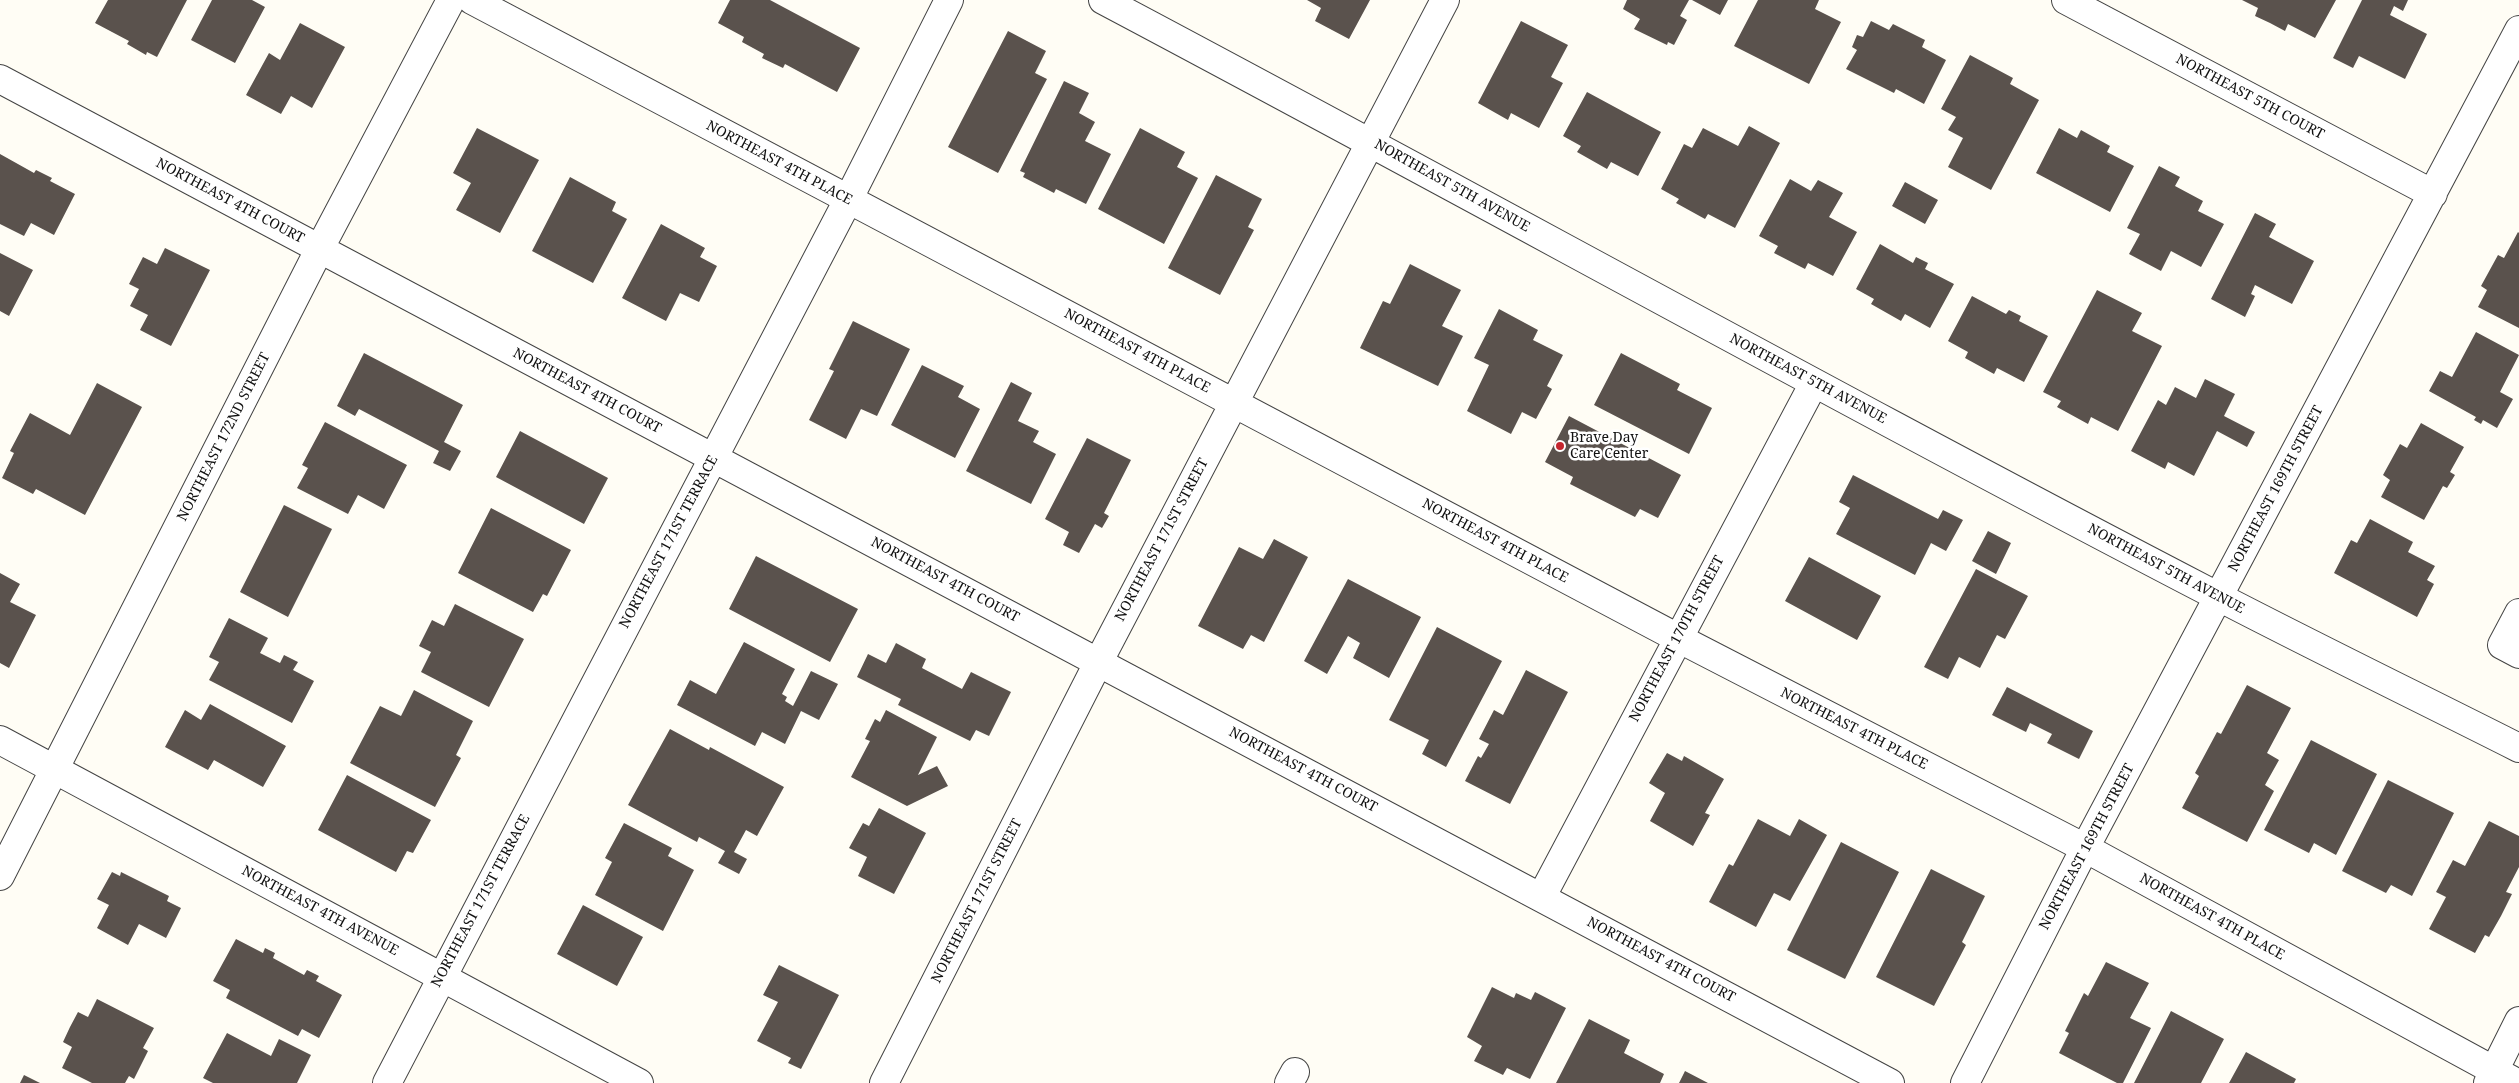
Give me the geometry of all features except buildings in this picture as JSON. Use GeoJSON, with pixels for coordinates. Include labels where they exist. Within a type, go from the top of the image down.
{"type":"FeatureCollection","features":[{"type":"Feature","properties":{"kind":"street","name":"NORTHEAST 172ND STREET"},"geometry":{"type":"LineString","coordinates":[[0,876],[320,248],[451,0]]}},
{"type":"Feature","properties":{"kind":"street","name":"NORTHEAST 4TH PLACE"},"geometry":{"type":"LineString","coordinates":[[472,0],[1678,638],[2085,848],[2500,1079]]}},
{"type":"Feature","properties":{"kind":"street","name":"NORTHEAST 171ST TERRACE"},"geometry":{"type":"LineString","coordinates":[[387,1083],[441,976],[848,200],[949,0]]}},
{"type":"Feature","properties":{"kind":"street","name":"NORTHEAST 5TH AVENUE"},"geometry":{"type":"LineString","coordinates":[[1103,0],[1370,142],[1814,383],[2219,597],[2519,748]]}},
{"type":"Feature","properties":{"kind":"street","name":"NORTHEAST 171ST STREET"},"geometry":{"type":"LineString","coordinates":[[884,1083],[1099,661],[1445,0]]}},
{"type":"Feature","properties":{"kind":"street","name":"NORTHEAST 5TH COURT"},"geometry":{"type":"LineString","coordinates":[[2066,0],[2433,194]]}},
{"type":"Feature","properties":{"kind":"street","name":"NORTHEAST 169TH STREET"},"geometry":{"type":"LineString","coordinates":[[1965,1083],[2085,848],[2519,30]]}},
{"type":"Feature","properties":{"kind":"street","name":"NORTHEAST 4TH COURT"},"geometry":{"type":"LineString","coordinates":[[0,79],[1542,896],[1890,1083]]}},
{"type":"Feature","properties":{"kind":"street","name":"NORTHEAST 170TH STREET"},"geometry":{"type":"LineString","coordinates":[[1542,896],[1814,383]]}},
{"type":"Feature","properties":{"kind":"street"},"geometry":{"type":"LineString","coordinates":[[2519,613],[2502,645],[2519,654]]}},
{"type":"Feature","properties":{"kind":"street","name":"NORTHEAST 4TH AVENUE"},"geometry":{"type":"LineString","coordinates":[[0,740],[639,1083]]}},
{"type":"Feature","properties":{"kind":"street"},"geometry":{"type":"LineString","coordinates":[[2500,1079],[2519,1020]]}},
{"type":"Feature","properties":{"kind":"place","name":"Brave Day Care Center"},"geometry":{"type":"Point","coordinates":[1560,446]}}]}
